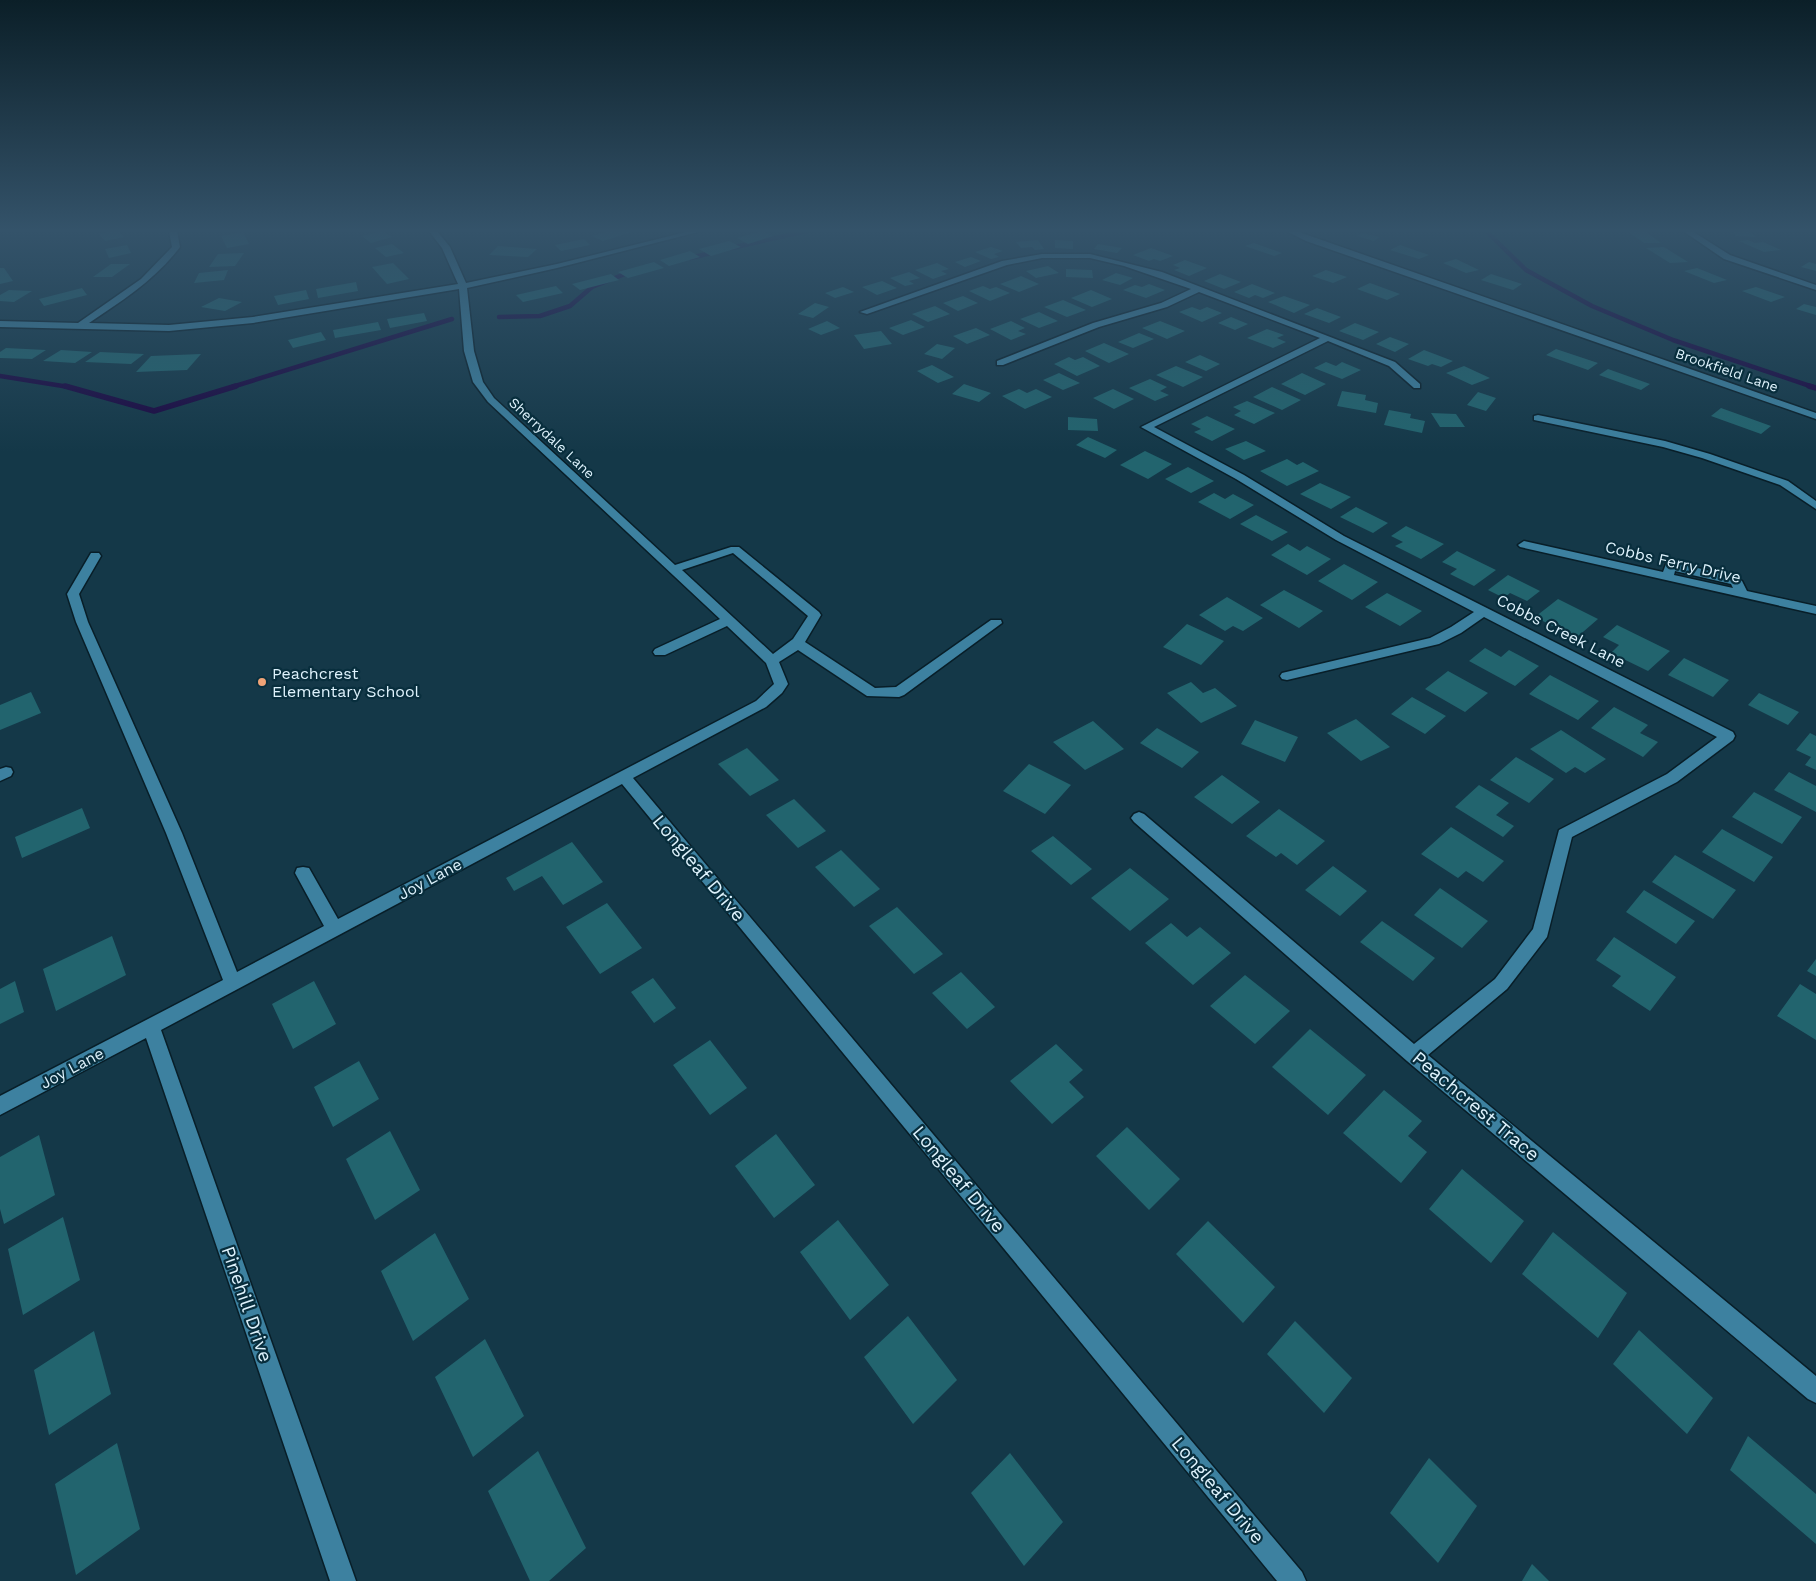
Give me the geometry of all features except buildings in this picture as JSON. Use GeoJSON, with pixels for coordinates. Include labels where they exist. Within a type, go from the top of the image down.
{"type":"FeatureCollection","features":[{"type":"Feature","properties":{"kind":"street"},"geometry":{"type":"LineString","coordinates":[[80,326],[110,305]]}},
{"type":"Feature","properties":{"kind":"street"},"geometry":{"type":"LineString","coordinates":[[0,324],[169,328],[253,320],[347,305]]}},
{"type":"Feature","properties":{"kind":"street","name":"Sherrydale Lane"},"geometry":{"type":"LineString","coordinates":[[465,305],[469,351],[478,382],[491,400],[729,620]]}},
{"type":"Feature","properties":{"kind":"street"},"geometry":{"type":"LineString","coordinates":[[864,312],[885,305]]}},
{"type":"Feature","properties":{"kind":"street"},"geometry":{"type":"LineString","coordinates":[[1000,363],[1096,325],[1164,305]]}},
{"type":"Feature","properties":{"kind":"street"},"geometry":{"type":"LineString","coordinates":[[1240,305],[1392,364],[1417,386]]}},
{"type":"Feature","properties":{"kind":"street","name":"Brookfield Lane"},"geometry":{"type":"LineString","coordinates":[[1497,305],[1816,416]]}},
{"type":"Feature","properties":{"kind":"street","name":"Cobbs Creek Lane"},"geometry":{"type":"LineString","coordinates":[[1328,338],[1146,427],[1240,477],[1340,538],[1728,736],[1672,778],[1565,834],[1541,932],[1502,984],[1414,1055]]}},
{"type":"Feature","properties":{"kind":"street"},"geometry":{"type":"LineString","coordinates":[[1538,418],[1664,444],[1706,456],[1784,483],[1816,506]]}},
{"type":"Feature","properties":{"kind":"street","name":"Cobbs Ferry Drive"},"geometry":{"type":"LineString","coordinates":[[1524,545],[1816,610]]}},
{"type":"Feature","properties":{"kind":"street"},"geometry":{"type":"LineString","coordinates":[[674,569],[734,549],[815,615],[806,634],[798,644],[772,661]]}},
{"type":"Feature","properties":{"kind":"street"},"geometry":{"type":"LineString","coordinates":[[95,556],[73,594],[82,622],[174,834],[233,984]]}},
{"type":"Feature","properties":{"kind":"street"},"geometry":{"type":"LineString","coordinates":[[1287,676],[1434,641],[1456,630],[1484,611]]}},
{"type":"Feature","properties":{"kind":"street"},"geometry":{"type":"LineString","coordinates":[[660,652],[729,620]]}},
{"type":"Feature","properties":{"kind":"street","name":"Joy Lane"},"geometry":{"type":"LineString","coordinates":[[0,1106],[761,704],[781,684],[772,661],[729,620]]}},
{"type":"Feature","properties":{"kind":"street"},"geometry":{"type":"LineString","coordinates":[[798,644],[872,693],[899,692],[996,623]]}},
{"type":"Feature","properties":{"kind":"street","name":"Longleaf Drive"},"geometry":{"type":"LineString","coordinates":[[624,777],[1293,1581]]}},
{"type":"Feature","properties":{"kind":"street","name":"Peachcrest Trace"},"geometry":{"type":"LineString","coordinates":[[1139,818],[1414,1055],[1816,1391]]}},
{"type":"Feature","properties":{"kind":"street"},"geometry":{"type":"LineString","coordinates":[[303,873],[335,930]]}},
{"type":"Feature","properties":{"kind":"street","name":"Pinehill Drive"},"geometry":{"type":"LineString","coordinates":[[151,1027],[343,1581]]}},
{"type":"Feature","properties":{"kind":"waterway"},"geometry":{"type":"LineString","coordinates":[[499,317],[540,316],[571,305]]}},
{"type":"Feature","properties":{"kind":"waterway"},"geometry":{"type":"LineString","coordinates":[[1590,305],[1673,340],[1813,387]]}},
{"type":"Feature","properties":{"kind":"waterway"},"geometry":{"type":"LineString","coordinates":[[232,387],[452,319]]}},
{"type":"Feature","properties":{"kind":"waterway"},"geometry":{"type":"LineString","coordinates":[[0,376],[68,387]]}},
{"type":"Feature","properties":{"kind":"waterway"},"geometry":{"type":"LineString","coordinates":[[68,387],[154,411],[236,386]]}},
{"type":"Feature","properties":{"kind":"waterway"},"geometry":{"type":"LineString","coordinates":[[1809,386],[1816,388]]}},
{"type":"Feature","properties":{"kind":"place","name":"Peachcrest Elementary School"},"geometry":{"type":"Point","coordinates":[262,682]}}]}
